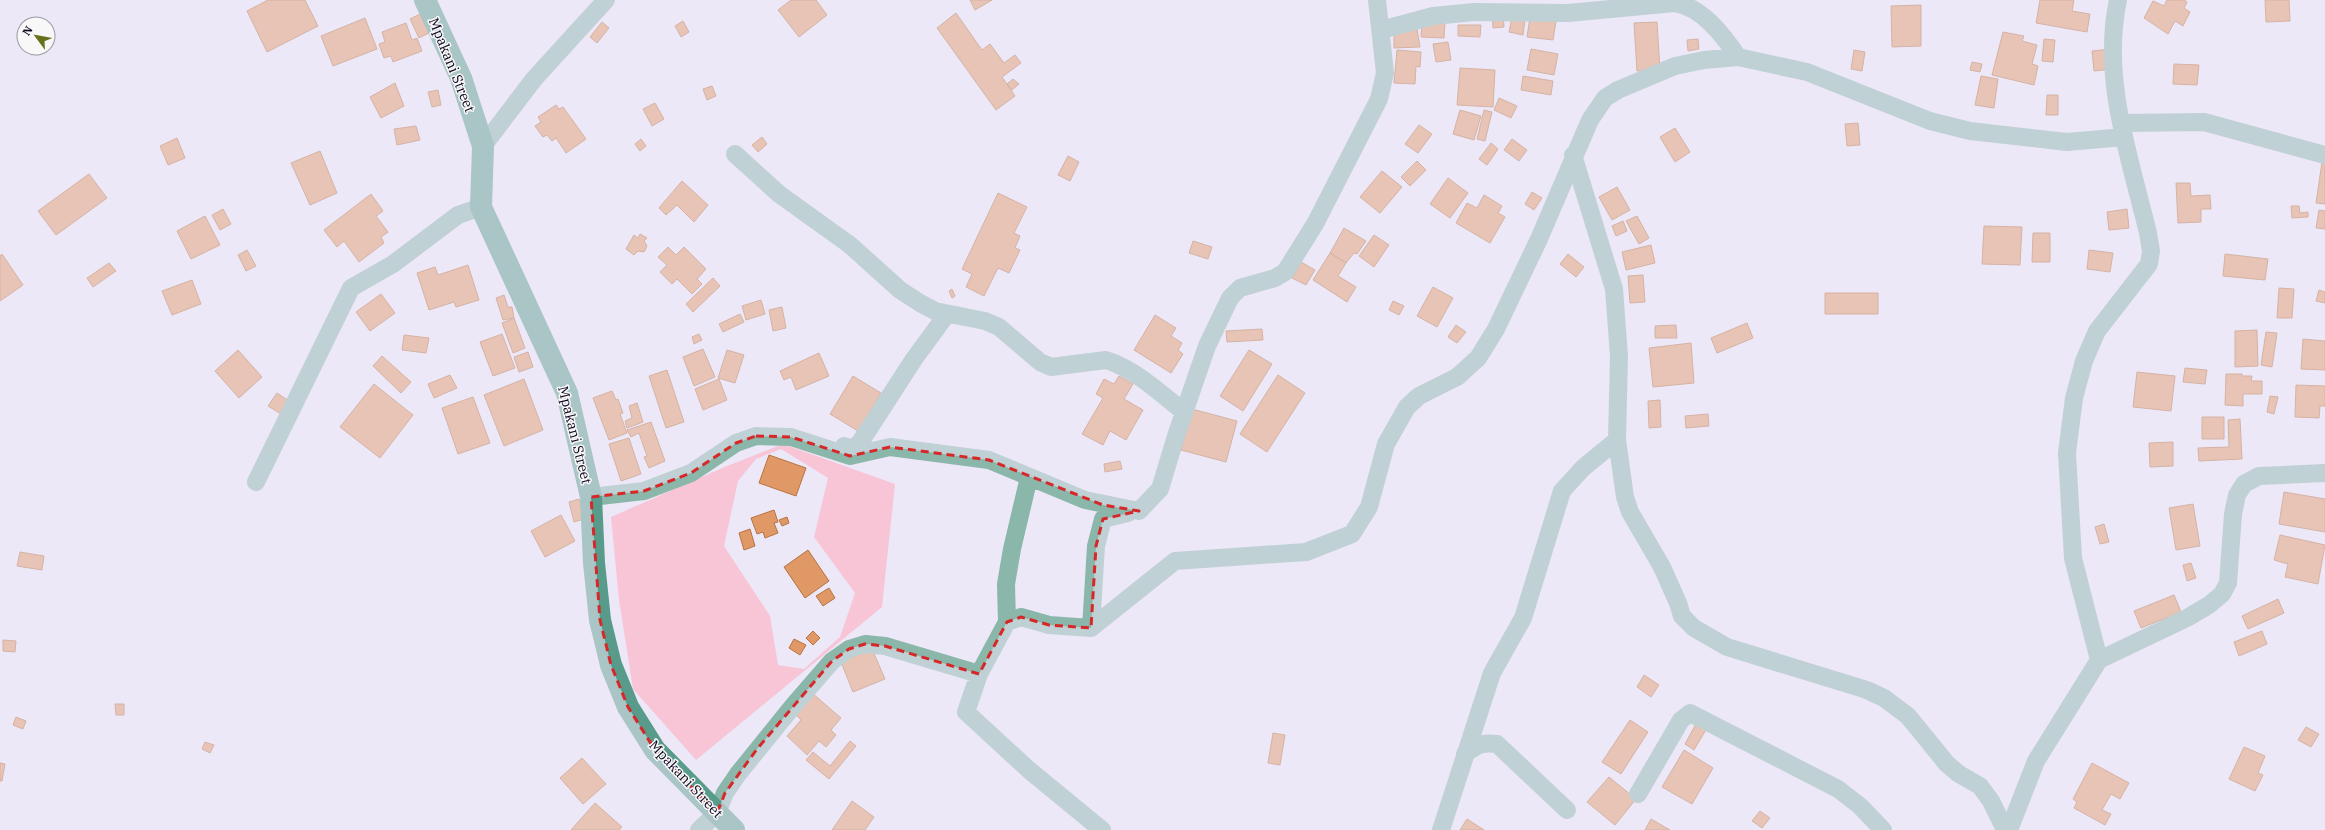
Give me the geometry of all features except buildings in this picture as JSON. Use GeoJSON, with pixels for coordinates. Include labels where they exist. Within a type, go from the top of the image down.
{"type":"FeatureCollection","features":[{"type":"Feature","properties":{"kind":"street","name":"Mpakani Street"},"geometry":{"type":"LineString","coordinates":[[425,0],[461,78],[483,146],[481,208],[567,393],[591,497],[594,563],[600,620],[611,665],[628,707],[655,750],[734,830]]}},
{"type":"Feature","properties":{"kind":"street"},"geometry":{"type":"LineString","coordinates":[[483,146],[534,78],[606,0]]}},
{"type":"Feature","properties":{"kind":"street"},"geometry":{"type":"LineString","coordinates":[[1090,628],[1096,546],[1103,519],[1139,511],[1160,489],[1184,412],[1207,346],[1230,298],[1240,288],[1275,278],[1285,272],[1315,224],[1379,99],[1385,73],[1377,0]]}},
{"type":"Feature","properties":{"kind":"street"},"geometry":{"type":"LineString","coordinates":[[2099,660],[2073,558],[2067,453],[2074,398],[2084,360],[2097,331],[2150,259],[2148,233],[2114,89],[2112,48],[2118,0]]}},
{"type":"Feature","properties":{"kind":"street"},"geometry":{"type":"LineString","coordinates":[[1381,30],[1433,16],[1474,12],[1568,13],[1644,4],[1685,2],[1711,23],[1738,57]]}},
{"type":"Feature","properties":{"kind":"street"},"geometry":{"type":"LineString","coordinates":[[1007,622],[1021,617],[1049,625],[1090,628],[1175,561],[1306,552],[1352,534],[1369,507],[1386,444],[1406,407],[1419,396],[1457,377],[1478,358],[1496,329],[1539,240],[1573,155],[1590,120],[1605,98],[1618,90],[1675,66],[1704,60],[1738,57],[1807,72],[1930,121],[1970,131],[2067,142],[2123,130],[2204,122],[2325,154]]}},
{"type":"Feature","properties":{"kind":"street"},"geometry":{"type":"LineString","coordinates":[[735,154],[779,194],[850,245],[900,290],[920,304],[947,314],[985,321],[999,327],[1040,362],[1051,367],[1106,360],[1114,362],[1142,380],[1184,412]]}},
{"type":"Feature","properties":{"kind":"street"},"geometry":{"type":"LineString","coordinates":[[1573,155],[1614,289],[1619,356],[1617,440],[1620,472],[1630,512],[1662,567],[1678,602],[1682,616],[1694,628],[1727,647],[1867,690],[1884,698],[1908,716],[1947,764],[1959,774],[1980,786],[1991,801],[2005,830]]}},
{"type":"Feature","properties":{"kind":"street"},"geometry":{"type":"LineString","coordinates":[[256,482],[352,288],[393,264],[458,215],[481,208]]}},
{"type":"Feature","properties":{"kind":"street"},"geometry":{"type":"LineString","coordinates":[[748,431],[790,429],[854,449],[947,314]]}},
{"type":"Feature","properties":{"kind":"street"},"geometry":{"type":"LineString","coordinates":[[591,497],[644,491],[691,473],[736,443],[756,436],[791,437],[850,456],[890,447],[989,460],[1085,500],[1103,505],[1139,511]]}},
{"type":"Feature","properties":{"kind":"street"},"geometry":{"type":"LineString","coordinates":[[1441,830],[1492,673],[1523,618],[1562,491],[1583,468],[1617,440]]}},
{"type":"Feature","properties":{"kind":"street"},"geometry":{"type":"LineString","coordinates":[[2009,830],[2036,761],[2099,660],[2187,618],[2209,606],[2222,594],[2228,583],[2236,501],[2244,484],[2259,476],[2325,473]]}},
{"type":"Feature","properties":{"kind":"street"},"geometry":{"type":"LineString","coordinates":[[1029,477],[1012,549],[1006,584],[1007,622],[979,674],[966,712],[1029,770],[1102,830]]}},
{"type":"Feature","properties":{"kind":"street"},"geometry":{"type":"LineString","coordinates":[[699,830],[717,813],[725,792],[757,749],[832,661],[849,649],[865,644],[885,646],[979,674]]}},
{"type":"Feature","properties":{"kind":"street"},"geometry":{"type":"LineString","coordinates":[[1638,794],[1680,720],[1690,713],[1838,789],[1860,806],[1883,830]]}},
{"type":"Feature","properties":{"kind":"street"},"geometry":{"type":"LineString","coordinates":[[1465,754],[1479,744],[1486,742],[1497,744],[1567,810]]}},
{"type":"Feature","properties":{"kind":"highlighted area"},"geometry":{"type":"Polygon","coordinates":[[[756,436],[791,437],[850,456],[890,447],[989,460],[1103,505],[1139,511],[1103,519],[1096,546],[1091,628],[1049,625],[1021,617],[1007,622],[979,674],[885,646],[865,644],[849,649],[832,661],[757,749],[725,793],[717,813],[655,750],[628,707],[611,665],[600,620],[591,497],[644,491],[691,473],[736,443],[756,436]]]}},
{"type":"Feature","properties":{"kind":"shaded area"},"geometry":{"type":"Polygon","coordinates":[[[783,444],[895,484],[882,607],[696,760],[633,689],[619,600],[611,517],[727,466],[783,444]],[[781,449],[756,459],[738,481],[724,546],[770,616],[778,665],[804,669],[840,637],[855,593],[814,537],[828,478],[781,449]]]}}]}
